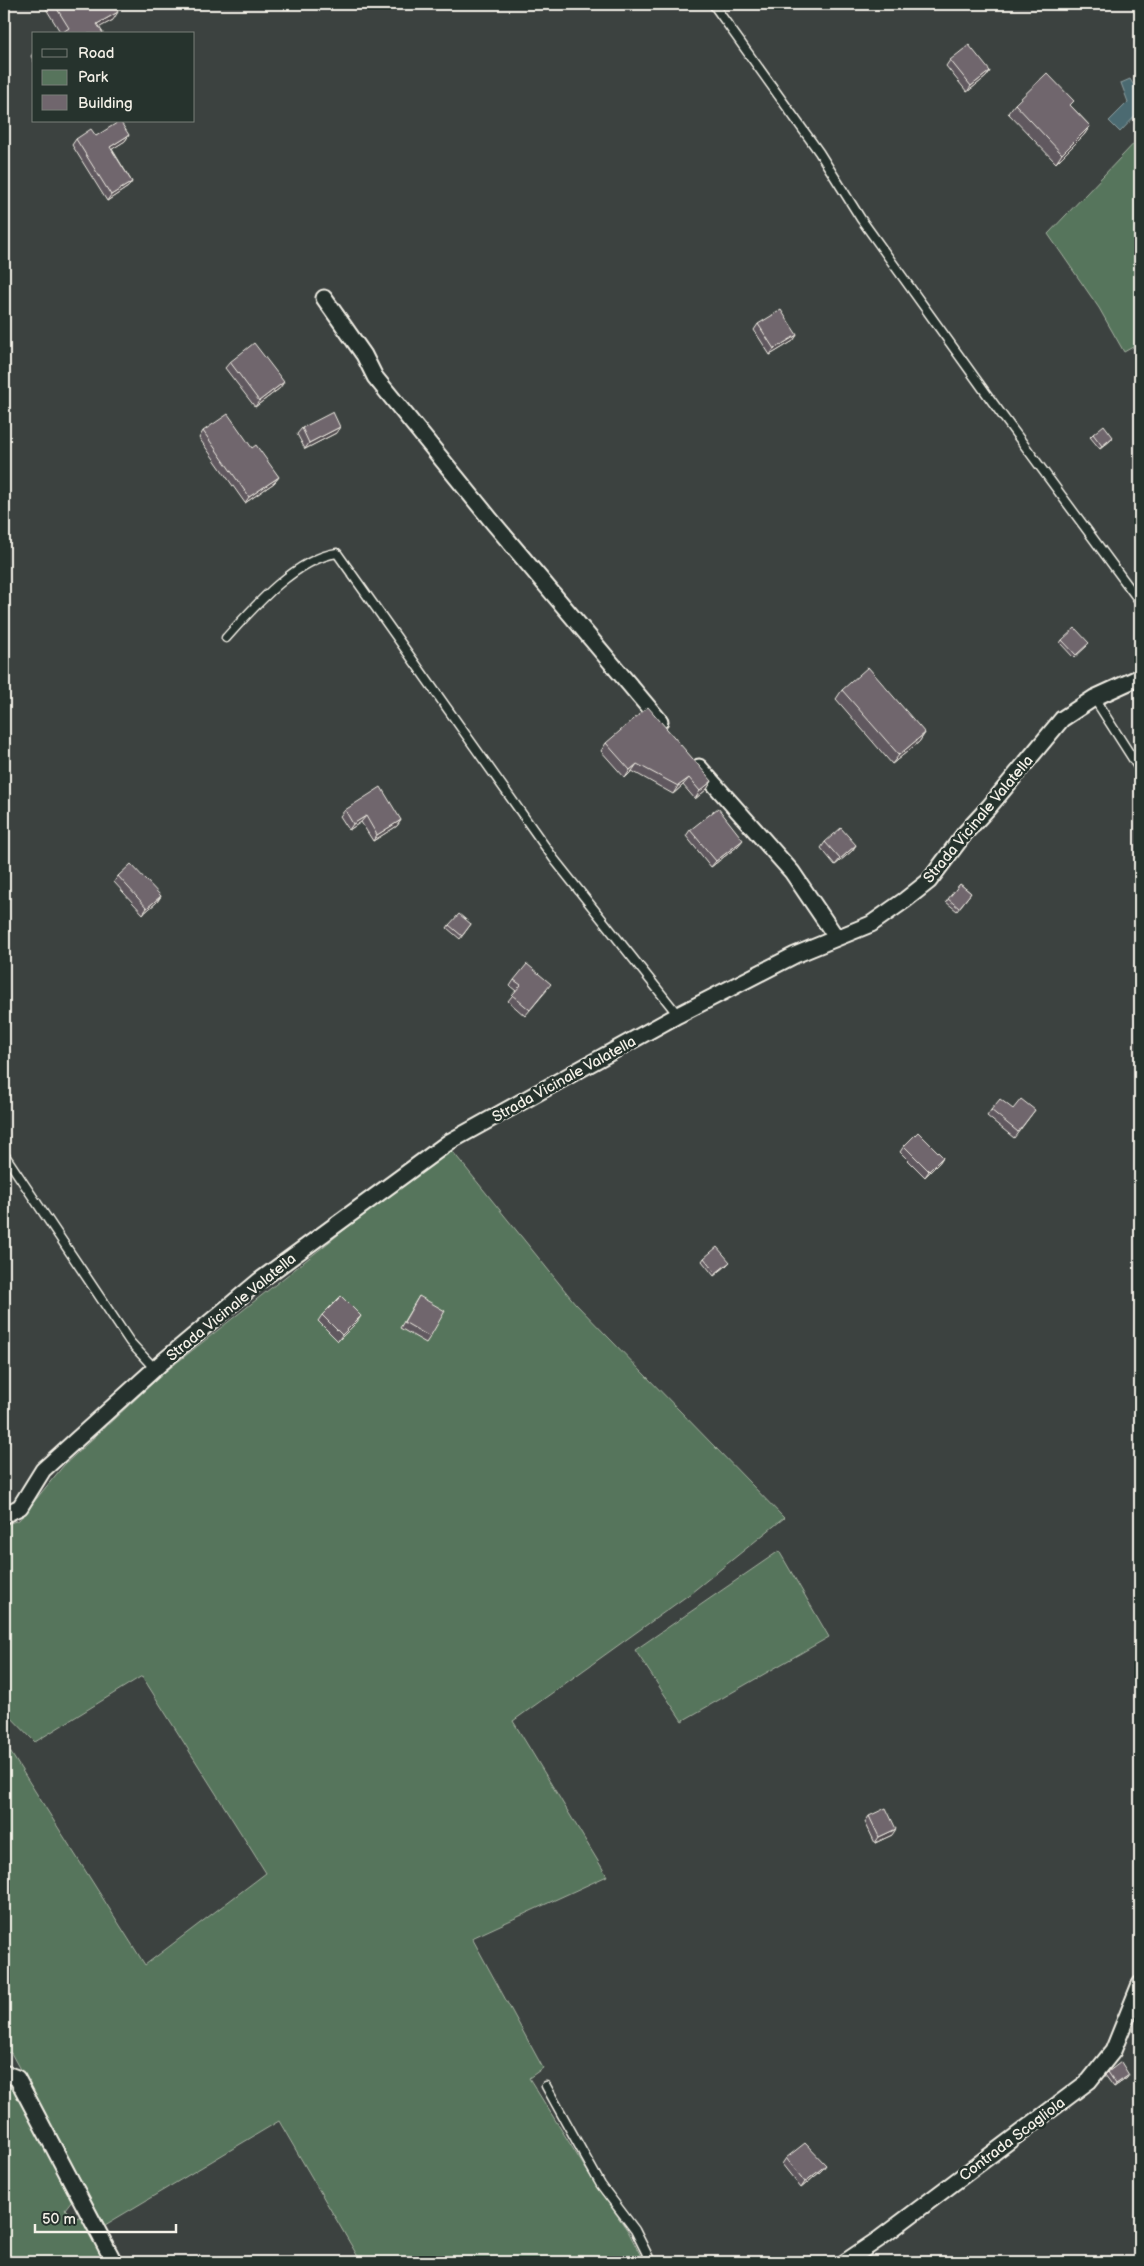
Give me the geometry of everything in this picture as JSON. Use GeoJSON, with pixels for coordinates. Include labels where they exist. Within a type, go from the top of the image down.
{"type":"FeatureCollection","features":[{"type":"Feature","properties":{"kind":"street"},"geometry":{"type":"LineString","coordinates":[[324,298],[364,355],[375,377],[535,574],[668,731]]}},
{"type":"Feature","properties":{"kind":"street","name":"Strada Vicinale Valatella"},"geometry":{"type":"LineString","coordinates":[[4,1515],[20,1507],[43,1470],[155,1369],[259,1282],[449,1142],[678,1015],[794,955],[870,924],[929,881],[965,833],[990,808],[1062,719],[1094,698],[1140,677]]}},
{"type":"Feature","properties":{"kind":"street"},"geometry":{"type":"LineString","coordinates":[[687,753],[792,872],[836,937]]}},
{"type":"Feature","properties":{"kind":"street","name":"Contrada Scagliola"},"geometry":{"type":"LineString","coordinates":[[845,2262],[879,2239],[1089,2081],[1112,2051],[1140,1984]]}},
{"type":"Feature","properties":{"kind":"street"},"geometry":{"type":"LineString","coordinates":[[4,2074],[17,2078],[114,2262]]}},
{"type":"Feature","properties":{"kind":"lane"},"geometry":{"type":"LineString","coordinates":[[713,4],[819,152],[862,219],[991,400],[1140,602]]}},
{"type":"Feature","properties":{"kind":"lane"},"geometry":{"type":"LineString","coordinates":[[226,638],[276,586],[312,562],[336,553],[554,859],[678,1015]]}},
{"type":"Feature","properties":{"kind":"lane"},"geometry":{"type":"LineString","coordinates":[[1094,698],[1140,770]]}},
{"type":"Feature","properties":{"kind":"lane"},"geometry":{"type":"LineString","coordinates":[[4,1154],[130,1342],[155,1369]]}},
{"type":"Feature","properties":{"kind":"lane"},"geometry":{"type":"LineString","coordinates":[[546,2086],[601,2185],[635,2230],[651,2262]]}},
{"type":"Feature","properties":{"kind":"green space"},"geometry":{"type":"Polygon","coordinates":[[[1140,137],[1140,343],[1124,352],[1099,308],[1048,234],[1140,137]]]}},
{"type":"Feature","properties":{"kind":"green space"},"geometry":{"type":"Polygon","coordinates":[[[449,1147],[575,1303],[784,1518],[691,1593],[513,1721],[607,1876],[472,1938],[543,2068],[529,2078],[597,2187],[628,2231],[644,2262],[361,2262],[279,2121],[105,2225],[11,2053],[4,2052],[4,1742],[145,1965],[266,1873],[142,1676],[35,1742],[4,1710],[4,1525],[19,1520],[64,1465],[165,1372],[449,1147]]]}},
{"type":"Feature","properties":{"kind":"green space"},"geometry":{"type":"Polygon","coordinates":[[[779,1551],[829,1637],[682,1721],[635,1650],[779,1551]]]}},
{"type":"Feature","properties":{"kind":"green space"},"geometry":{"type":"Polygon","coordinates":[[[4,2083],[13,2087],[72,2200],[65,2209],[74,2219],[81,2216],[106,2262],[4,2262],[4,2083]]]}},
{"type":"Feature","properties":{"kind":"water"},"geometry":{"type":"Polygon","coordinates":[[[1130,79],[1140,96],[1140,111],[1120,132],[1109,121],[1128,102],[1121,83],[1130,79]]]}},
{"type":"Feature","properties":{"kind":"building"},"geometry":{"type":"Polygon","coordinates":[[[54,4],[114,4],[118,12],[97,24],[102,32],[63,32],[69,28],[54,4]]]}},
{"type":"Feature","properties":{"kind":"building"},"geometry":{"type":"Polygon","coordinates":[[[969,45],[990,71],[971,86],[950,60],[969,45]]]}},
{"type":"Feature","properties":{"kind":"building"},"geometry":{"type":"Polygon","coordinates":[[[1047,73],[1074,101],[1070,105],[1090,126],[1062,154],[1015,104],[1047,73]]]}},
{"type":"Feature","properties":{"kind":"building"},"geometry":{"type":"Polygon","coordinates":[[[118,122],[121,122],[129,135],[110,147],[132,182],[111,195],[76,139],[91,129],[96,136],[118,122]]]}},
{"type":"Feature","properties":{"kind":"building"},"geometry":{"type":"Polygon","coordinates":[[[781,310],[797,335],[774,349],[758,324],[781,310]]]}},
{"type":"Feature","properties":{"kind":"building"},"geometry":{"type":"Polygon","coordinates":[[[254,343],[284,382],[259,401],[230,362],[254,343]]]}},
{"type":"Feature","properties":{"kind":"building"},"geometry":{"type":"Polygon","coordinates":[[[333,412],[340,427],[309,443],[302,428],[333,412]]]}},
{"type":"Feature","properties":{"kind":"building"},"geometry":{"type":"Polygon","coordinates":[[[228,414],[252,448],[256,445],[279,477],[249,497],[203,431],[228,414]]]}},
{"type":"Feature","properties":{"kind":"building"},"geometry":{"type":"Polygon","coordinates":[[[1104,425],[1113,437],[1102,446],[1093,434],[1104,425]]]}},
{"type":"Feature","properties":{"kind":"building"},"geometry":{"type":"Polygon","coordinates":[[[1075,628],[1089,643],[1076,655],[1062,640],[1075,628]]]}},
{"type":"Feature","properties":{"kind":"building"},"geometry":{"type":"Polygon","coordinates":[[[868,667],[925,733],[899,755],[842,690],[868,667]]]}},
{"type":"Feature","properties":{"kind":"building"},"geometry":{"type":"Polygon","coordinates":[[[648,707],[712,781],[700,791],[689,778],[678,786],[637,764],[630,770],[606,743],[648,707]]]}},
{"type":"Feature","properties":{"kind":"building"},"geometry":{"type":"Polygon","coordinates":[[[381,787],[401,820],[377,835],[366,816],[353,824],[345,810],[381,787]]]}},
{"type":"Feature","properties":{"kind":"building"},"geometry":{"type":"Polygon","coordinates":[[[718,808],[743,840],[716,861],[690,830],[718,808]]]}},
{"type":"Feature","properties":{"kind":"building"},"geometry":{"type":"Polygon","coordinates":[[[841,828],[856,845],[840,859],[825,842],[841,828]]]}},
{"type":"Feature","properties":{"kind":"building"},"geometry":{"type":"Polygon","coordinates":[[[131,864],[161,896],[147,908],[118,876],[131,864]]]}},
{"type":"Feature","properties":{"kind":"building"},"geometry":{"type":"Polygon","coordinates":[[[960,884],[971,893],[959,908],[948,899],[960,884]]]}},
{"type":"Feature","properties":{"kind":"building"},"geometry":{"type":"Polygon","coordinates":[[[459,914],[471,924],[462,936],[449,925],[459,914]]]}},
{"type":"Feature","properties":{"kind":"building"},"geometry":{"type":"Polygon","coordinates":[[[527,964],[551,984],[530,1010],[512,995],[521,985],[514,980],[527,964]]]}},
{"type":"Feature","properties":{"kind":"building"},"geometry":{"type":"Polygon","coordinates":[[[1000,1099],[1013,1109],[1021,1099],[1035,1110],[1018,1132],[991,1110],[1000,1099]]]}},
{"type":"Feature","properties":{"kind":"building"},"geometry":{"type":"Polygon","coordinates":[[[918,1132],[943,1157],[929,1171],[904,1146],[918,1132]]]}},
{"type":"Feature","properties":{"kind":"building"},"geometry":{"type":"Polygon","coordinates":[[[717,1247],[730,1262],[716,1273],[704,1258],[717,1247]]]}},
{"type":"Feature","properties":{"kind":"building"},"geometry":{"type":"Polygon","coordinates":[[[341,1296],[361,1316],[342,1335],[322,1315],[341,1296]]]}},
{"type":"Feature","properties":{"kind":"building"},"geometry":{"type":"Polygon","coordinates":[[[419,1296],[445,1311],[430,1337],[404,1322],[419,1296]]]}},
{"type":"Feature","properties":{"kind":"building"},"geometry":{"type":"Polygon","coordinates":[[[886,1808],[896,1829],[879,1837],[869,1816],[886,1808]]]}},
{"type":"Feature","properties":{"kind":"building"},"geometry":{"type":"Polygon","coordinates":[[[1121,2062],[1129,2075],[1116,2084],[1108,2072],[1121,2062]]]}},
{"type":"Feature","properties":{"kind":"building"},"geometry":{"type":"Polygon","coordinates":[[[805,2143],[826,2165],[805,2182],[786,2158],[805,2143]]]}}]}
